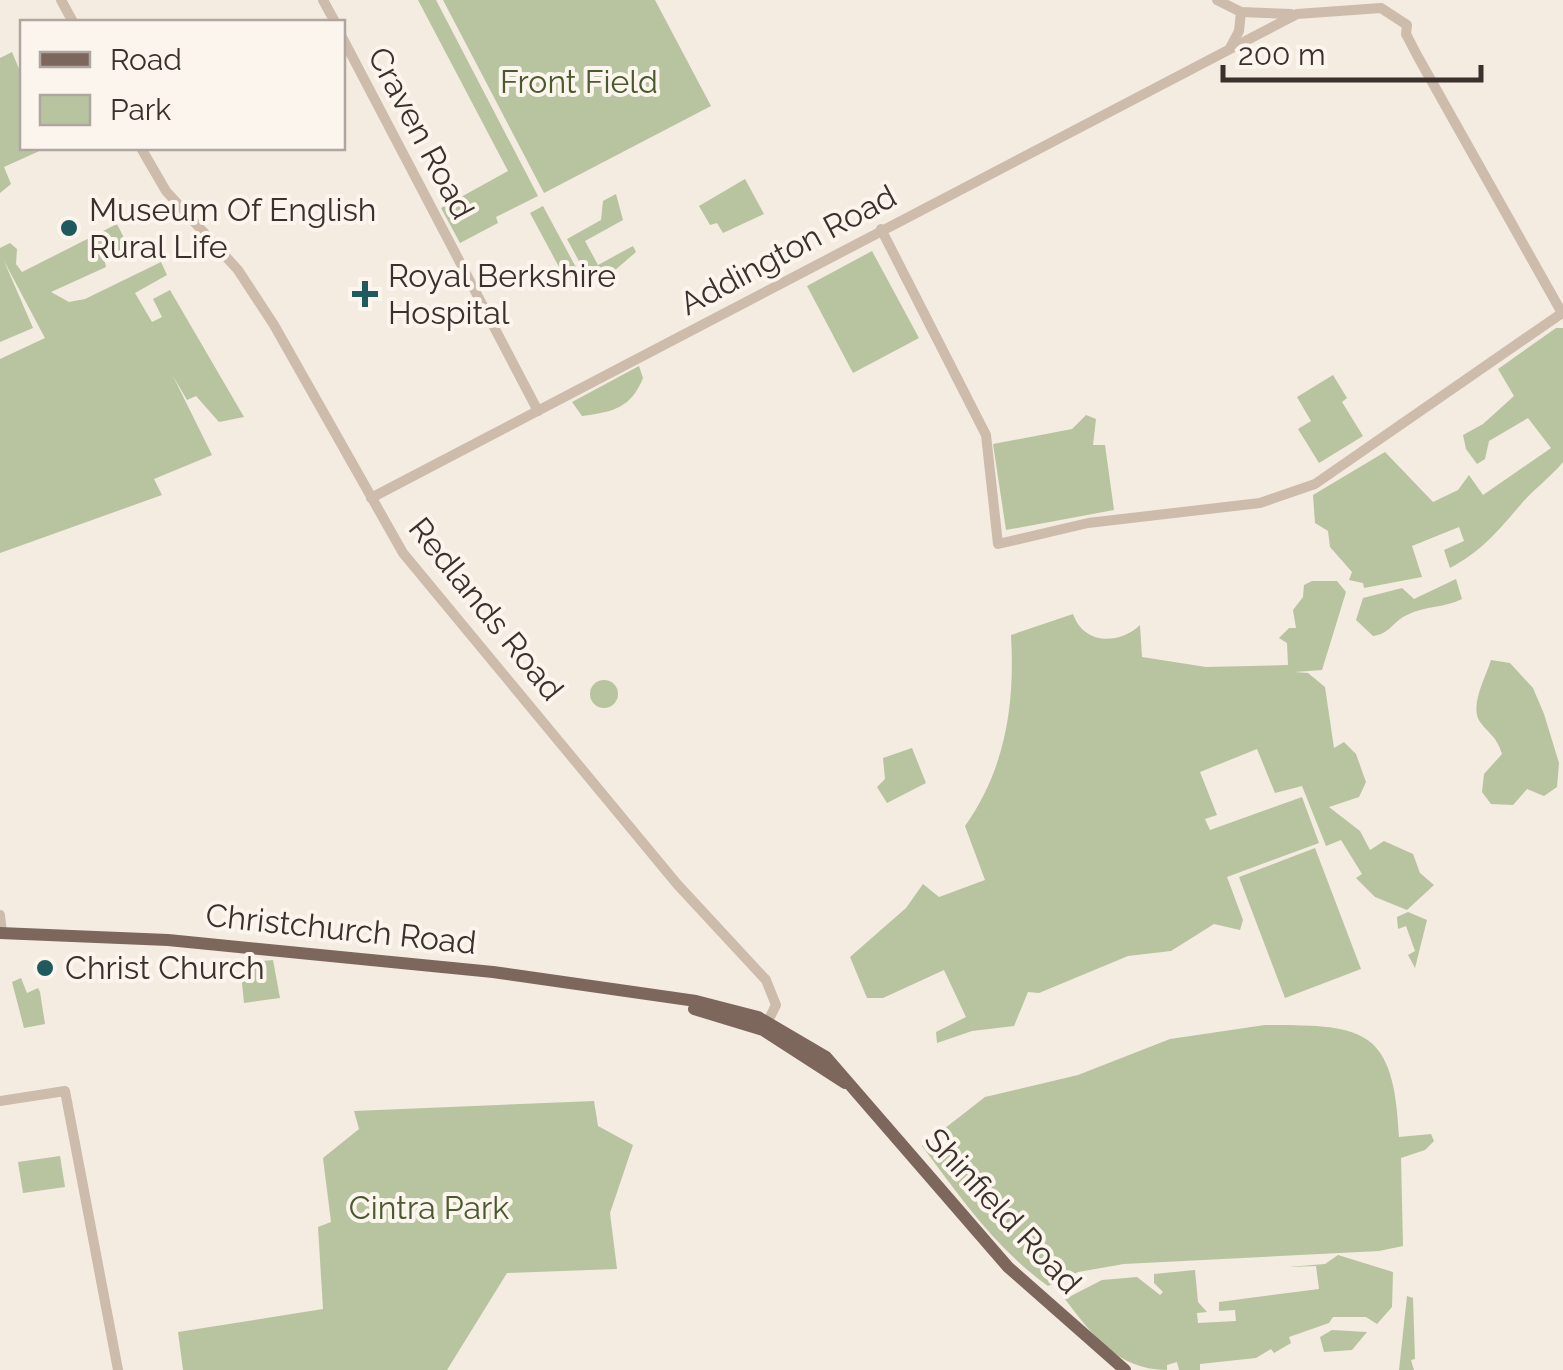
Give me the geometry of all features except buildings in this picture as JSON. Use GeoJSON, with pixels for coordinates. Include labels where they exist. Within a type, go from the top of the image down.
{"type":"FeatureCollection","features":[{"type":"Feature","properties":{"kind":"main road","name":"Christchurch Road"},"geometry":{"type":"LineString","coordinates":[[1,933],[229,946],[493,972],[676,1000],[765,1026]]}},
{"type":"Feature","properties":{"kind":"main road","name":"Shinfield Road"},"geometry":{"type":"LineString","coordinates":[[765,1026],[848,1084],[1008,1267],[1125,1370]]}},
{"type":"Feature","properties":{"kind":"street"},"geometry":{"type":"LineString","coordinates":[[1217,0],[1241,12],[1263,16],[1297,14]]}},
{"type":"Feature","properties":{"kind":"street","name":"Addington Road"},"geometry":{"type":"LineString","coordinates":[[371,498],[1297,14],[1381,8],[1407,25],[1406,34],[1418,57],[1562,314]]}},
{"type":"Feature","properties":{"kind":"street"},"geometry":{"type":"LineString","coordinates":[[1230,49],[1239,31],[1241,12]]}},
{"type":"Feature","properties":{"kind":"street"},"geometry":{"type":"LineString","coordinates":[[1263,16],[1270,29]]}},
{"type":"Feature","properties":{"kind":"street","name":"Craven Road"},"geometry":{"type":"LineString","coordinates":[[345,43],[538,411]]}},
{"type":"Feature","properties":{"kind":"street","name":"Redlands Road"},"geometry":{"type":"LineString","coordinates":[[142,150],[166,191],[238,270],[274,324],[414,567],[678,884],[766,980],[776,1005],[765,1026]]}},
{"type":"Feature","properties":{"kind":"street"},"geometry":{"type":"LineString","coordinates":[[881,229],[986,435],[998,544],[1088,523],[1260,503],[1315,484],[1562,314]]}},
{"type":"Feature","properties":{"kind":"street"},"geometry":{"type":"LineString","coordinates":[[0,915],[1,933]]}},
{"type":"Feature","properties":{"kind":"street"},"geometry":{"type":"LineString","coordinates":[[0,1101],[66,1092],[118,1370]]}},
{"type":"Feature","properties":{"kind":"green space"},"geometry":{"type":"Polygon","coordinates":[[[418,0],[436,0],[538,196],[496,217],[498,223],[460,243],[441,208],[508,171],[418,0]]]}},
{"type":"Feature","properties":{"kind":"green space","name":"Front Field"},"geometry":{"type":"Polygon","coordinates":[[[443,0],[655,0],[711,106],[544,193],[443,0]]]}},
{"type":"Feature","properties":{"kind":"green space"},"geometry":{"type":"Polygon","coordinates":[[[12,52],[20,71],[20,150],[42,150],[4,167],[11,184],[0,193],[0,58],[12,52]]]}},
{"type":"Feature","properties":{"kind":"green space"},"geometry":{"type":"Polygon","coordinates":[[[745,179],[764,214],[723,233],[717,223],[710,225],[699,206],[745,179]]]}},
{"type":"Feature","properties":{"kind":"green space"},"geometry":{"type":"Polygon","coordinates":[[[616,194],[623,220],[585,241],[598,265],[633,246],[636,252],[614,271],[587,276],[567,239],[601,220],[603,201],[616,194]]]}},
{"type":"Feature","properties":{"kind":"green space"},"geometry":{"type":"Polygon","coordinates":[[[543,206],[579,273],[566,280],[530,213],[543,206]]]}},
{"type":"Feature","properties":{"kind":"green space"},"geometry":{"type":"Polygon","coordinates":[[[117,224],[128,246],[104,258],[106,267],[51,292],[69,302],[85,299],[161,262],[167,275],[135,293],[152,322],[162,317],[153,299],[170,290],[244,417],[219,422],[196,396],[187,400],[173,376],[212,455],[154,479],[162,495],[0,553],[0,359],[45,338],[4,261],[33,328],[0,342],[0,248],[10,243],[17,249],[16,264],[22,272],[117,224]]]}},
{"type":"Feature","properties":{"kind":"green space"},"geometry":{"type":"Polygon","coordinates":[[[872,251],[919,338],[853,373],[807,286],[872,251]]]}},
{"type":"Feature","properties":{"kind":"green space"},"geometry":{"type":"Polygon","coordinates":[[[1556,328],[1563,328],[1563,462],[1489,539],[1450,568],[1444,550],[1464,541],[1459,527],[1412,546],[1422,577],[1364,588],[1363,583],[1349,580],[1352,572],[1330,547],[1328,531],[1315,523],[1313,495],[1385,452],[1433,502],[1458,490],[1469,475],[1483,495],[1551,448],[1528,418],[1489,441],[1485,459],[1477,464],[1466,449],[1463,435],[1483,424],[1514,396],[1498,369],[1556,328]]]}},
{"type":"Feature","properties":{"kind":"green space"},"geometry":{"type":"Polygon","coordinates":[[[639,366],[643,378],[633,396],[620,407],[582,416],[572,402],[639,366]]]}},
{"type":"Feature","properties":{"kind":"green space"},"geometry":{"type":"Polygon","coordinates":[[[1333,375],[1347,398],[1342,402],[1363,436],[1319,463],[1298,429],[1311,421],[1297,397],[1333,375]]]}},
{"type":"Feature","properties":{"kind":"green space"},"geometry":{"type":"Polygon","coordinates":[[[1086,415],[1096,419],[1093,445],[1105,445],[1114,510],[1006,530],[993,444],[1072,429],[1086,415]]]}},
{"type":"Feature","properties":{"kind":"green space"},"geometry":{"type":"Polygon","coordinates":[[[1456,579],[1462,599],[1414,612],[1379,635],[1373,636],[1356,620],[1363,598],[1402,588],[1414,599],[1456,579]]]}},
{"type":"Feature","properties":{"kind":"green space"},"geometry":{"type":"Polygon","coordinates":[[[1312,581],[1337,581],[1346,592],[1322,670],[1295,672],[1308,673],[1325,687],[1334,748],[1344,742],[1356,754],[1366,782],[1359,797],[1329,807],[1360,831],[1370,850],[1384,841],[1413,854],[1420,873],[1434,885],[1407,910],[1375,897],[1356,878],[1362,874],[1341,840],[1326,846],[1302,786],[1275,793],[1257,749],[1200,772],[1217,815],[1205,819],[1210,830],[1302,797],[1319,843],[1227,877],[1243,920],[1240,930],[1214,924],[1171,951],[1128,956],[1039,993],[1028,992],[1014,1026],[972,1031],[937,1043],[936,1032],[966,1017],[944,970],[883,998],[867,998],[850,957],[906,908],[923,884],[939,897],[985,880],[965,826],[990,781],[1005,735],[1011,686],[1011,635],[1073,614],[1085,632],[1103,639],[1122,636],[1140,625],[1142,657],[1206,667],[1288,665],[1287,643],[1279,638],[1289,628],[1296,628],[1293,610],[1303,597],[1304,585],[1312,581]]]}},
{"type":"Feature","properties":{"kind":"green space"},"geometry":{"type":"Polygon","coordinates":[[[1491,660],[1510,663],[1533,688],[1559,763],[1557,787],[1544,796],[1527,789],[1513,805],[1491,804],[1482,792],[1484,774],[1502,754],[1480,722],[1476,708],[1491,660]]]}},
{"type":"Feature","properties":{"kind":"green space"},"geometry":{"type":"Polygon","coordinates":[[[604,680],[614,684],[618,694],[614,704],[604,708],[594,704],[590,694],[594,684],[604,680]]]}},
{"type":"Feature","properties":{"kind":"green space"},"geometry":{"type":"Polygon","coordinates":[[[912,748],[926,783],[887,803],[877,787],[885,779],[883,758],[912,748]]]}},
{"type":"Feature","properties":{"kind":"green space"},"geometry":{"type":"Polygon","coordinates":[[[1315,848],[1361,969],[1285,998],[1239,877],[1315,848]]]}},
{"type":"Feature","properties":{"kind":"green space"},"geometry":{"type":"Polygon","coordinates":[[[1408,912],[1427,920],[1415,968],[1408,955],[1415,951],[1406,926],[1398,929],[1397,917],[1408,912]]]}},
{"type":"Feature","properties":{"kind":"green space"},"geometry":{"type":"Polygon","coordinates":[[[273,960],[280,998],[244,1003],[240,963],[273,960]]]}},
{"type":"Feature","properties":{"kind":"green space"},"geometry":{"type":"Polygon","coordinates":[[[21,978],[27,993],[38,988],[45,1024],[24,1028],[12,982],[21,978]]]}},
{"type":"Feature","properties":{"kind":"green space"},"geometry":{"type":"Polygon","coordinates":[[[1265,1025],[1350,1031],[1381,1053],[1396,1101],[1399,1137],[1431,1134],[1434,1141],[1425,1150],[1401,1158],[1403,1246],[1379,1251],[1124,1264],[1078,1272],[1048,1286],[995,1239],[922,1146],[985,1097],[1078,1075],[1170,1039],[1265,1025]]]}},
{"type":"Feature","properties":{"kind":"green space","name":"Cintra Park"},"geometry":{"type":"Polygon","coordinates":[[[594,1101],[598,1126],[633,1145],[610,1213],[617,1269],[507,1273],[447,1370],[183,1370],[178,1332],[323,1309],[318,1227],[331,1222],[323,1158],[359,1129],[354,1111],[594,1101]]]}},
{"type":"Feature","properties":{"kind":"green space"},"geometry":{"type":"Polygon","coordinates":[[[60,1156],[65,1187],[23,1193],[18,1162],[60,1156]]]}},
{"type":"Feature","properties":{"kind":"green space"},"geometry":{"type":"Polygon","coordinates":[[[1338,1255],[1393,1272],[1392,1307],[1377,1324],[1366,1317],[1333,1317],[1329,1323],[1289,1337],[1291,1343],[1274,1353],[1271,1349],[1256,1358],[1200,1364],[1200,1370],[1179,1370],[1177,1362],[1167,1365],[1167,1370],[1134,1364],[1097,1338],[1065,1299],[1102,1280],[1137,1277],[1160,1295],[1163,1292],[1154,1283],[1154,1274],[1195,1270],[1198,1302],[1207,1312],[1197,1313],[1198,1323],[1236,1321],[1235,1310],[1219,1311],[1219,1302],[1319,1289],[1316,1266],[1288,1267],[1325,1264],[1338,1255]]]}},
{"type":"Feature","properties":{"kind":"green space"},"geometry":{"type":"Polygon","coordinates":[[[1407,1296],[1413,1298],[1414,1370],[1399,1370],[1407,1296]]]}},
{"type":"Feature","properties":{"kind":"green space"},"geometry":{"type":"Polygon","coordinates":[[[1332,1330],[1367,1332],[1352,1350],[1324,1352],[1320,1337],[1332,1330]]]}},
{"type":"Feature","properties":{"kind":"place","name":"Museum Of English Rural Life"},"geometry":{"type":"Point","coordinates":[69,228]}},
{"type":"Feature","properties":{"kind":"place","name":"Royal Berkshire Hospital"},"geometry":{"type":"Point","coordinates":[365,294]}},
{"type":"Feature","properties":{"kind":"place","name":"Christ Church"},"geometry":{"type":"Point","coordinates":[45,968]}}]}
